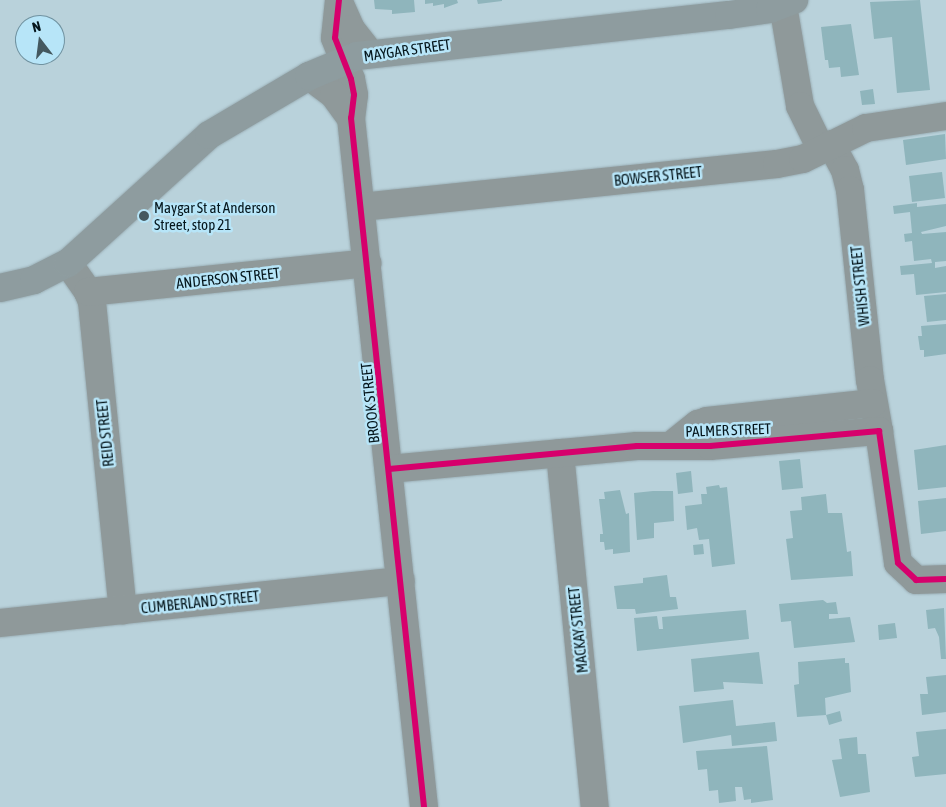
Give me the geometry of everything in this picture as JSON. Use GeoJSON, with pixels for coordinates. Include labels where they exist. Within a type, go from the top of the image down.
{"type":"FeatureCollection","features":[{"type":"Feature","properties":{"kind":"main road","name":"MAYGAR STREET"},"geometry":{"type":"LineString","coordinates":[[0,288],[34,280],[68,263],[208,135],[309,76],[344,61],[370,53],[729,15],[789,2]]}},
{"type":"Feature","properties":{"kind":"street","name":"BROOK STREET"},"geometry":{"type":"LineString","coordinates":[[339,0],[351,29],[370,53]]}},
{"type":"Feature","properties":{"kind":"street","name":"BROOK STREET"},"geometry":{"type":"LineString","coordinates":[[339,0],[334,25],[336,43],[344,61],[354,96],[351,118],[424,807]]}},
{"type":"Feature","properties":{"kind":"street","name":"WHISH STREET"},"geometry":{"type":"LineString","coordinates":[[789,2],[800,106],[826,146],[845,170],[850,190],[873,403],[879,431]]}},
{"type":"Feature","properties":{"kind":"street"},"geometry":{"type":"LineString","coordinates":[[309,76],[334,95],[351,118]]}},
{"type":"Feature","properties":{"kind":"street","name":"BOWSER STREET"},"geometry":{"type":"LineString","coordinates":[[361,207],[778,164],[803,159],[826,146],[866,128],[946,116]]}},
{"type":"Feature","properties":{"kind":"street","name":"REID STREET"},"geometry":{"type":"LineString","coordinates":[[68,263],[88,292],[123,610]]}},
{"type":"Feature","properties":{"kind":"street","name":"ANDERSON STREET"},"geometry":{"type":"LineString","coordinates":[[88,292],[367,263]]}},
{"type":"Feature","properties":{"kind":"street","name":"PALMER STREET"},"geometry":{"type":"LineString","coordinates":[[673,444],[702,423],[873,403]]}},
{"type":"Feature","properties":{"kind":"street"},"geometry":{"type":"LineString","coordinates":[[879,431],[898,563],[916,580],[946,579]]}},
{"type":"Feature","properties":{"kind":"street","name":"PALMER STREET"},"geometry":{"type":"LineString","coordinates":[[389,469],[673,444],[710,446],[879,431]]}},
{"type":"Feature","properties":{"kind":"street","name":"MACKAY STREET"},"geometry":{"type":"LineString","coordinates":[[560,453],[595,807]]}},
{"type":"Feature","properties":{"kind":"street","name":"CUMBERLAND STREET"},"geometry":{"type":"LineString","coordinates":[[0,623],[401,581]]}},
{"type":"Feature","properties":{"kind":"building"},"geometry":{"type":"Polygon","coordinates":[[[374,0],[414,0],[415,12],[392,14],[392,10],[375,9],[374,0]]]}},
{"type":"Feature","properties":{"kind":"building"},"geometry":{"type":"Polygon","coordinates":[[[425,0],[457,0],[458,3],[444,8],[444,4],[433,6],[433,3],[425,4],[425,0]]]}},
{"type":"Feature","properties":{"kind":"building"},"geometry":{"type":"Polygon","coordinates":[[[477,0],[502,0],[502,1],[478,4],[477,0]]]}},
{"type":"Feature","properties":{"kind":"building"},"geometry":{"type":"Polygon","coordinates":[[[920,0],[930,90],[897,93],[892,37],[874,39],[870,2],[920,0]]]}},
{"type":"Feature","properties":{"kind":"building"},"geometry":{"type":"Polygon","coordinates":[[[851,24],[859,75],[841,77],[840,67],[829,68],[828,60],[825,60],[821,27],[851,24]]]}},
{"type":"Feature","properties":{"kind":"building"},"geometry":{"type":"Polygon","coordinates":[[[873,89],[875,104],[862,105],[860,91],[873,89]]]}},
{"type":"Feature","properties":{"kind":"building"},"geometry":{"type":"Polygon","coordinates":[[[945,134],[946,159],[906,165],[903,140],[945,134]]]}},
{"type":"Feature","properties":{"kind":"building"},"geometry":{"type":"Polygon","coordinates":[[[942,172],[945,198],[912,202],[909,176],[942,172]]]}},
{"type":"Feature","properties":{"kind":"building"},"geometry":{"type":"Polygon","coordinates":[[[917,203],[917,207],[946,204],[946,226],[921,232],[922,234],[946,232],[946,261],[935,262],[935,268],[946,266],[946,292],[916,295],[914,274],[901,275],[900,266],[932,263],[931,259],[914,261],[912,241],[905,242],[904,234],[912,233],[910,212],[894,214],[893,206],[917,203]]]}},
{"type":"Feature","properties":{"kind":"building"},"geometry":{"type":"Polygon","coordinates":[[[946,294],[946,320],[927,322],[924,296],[946,294]]]}},
{"type":"Feature","properties":{"kind":"building"},"geometry":{"type":"Polygon","coordinates":[[[946,324],[946,354],[924,357],[924,350],[920,350],[918,336],[922,336],[921,326],[946,324]]]}},
{"type":"Feature","properties":{"kind":"building"},"geometry":{"type":"Polygon","coordinates":[[[946,445],[946,487],[918,490],[914,450],[946,445]]]}},
{"type":"Feature","properties":{"kind":"building"},"geometry":{"type":"Polygon","coordinates":[[[800,459],[803,488],[782,490],[779,461],[800,459]]]}},
{"type":"Feature","properties":{"kind":"building"},"geometry":{"type":"Polygon","coordinates":[[[691,471],[693,492],[678,494],[676,473],[691,471]]]}},
{"type":"Feature","properties":{"kind":"building"},"geometry":{"type":"Polygon","coordinates":[[[719,485],[720,488],[727,487],[735,564],[712,567],[709,539],[699,540],[697,528],[687,530],[685,506],[702,504],[701,494],[707,494],[706,487],[719,485]]]}},
{"type":"Feature","properties":{"kind":"building"},"geometry":{"type":"Polygon","coordinates":[[[620,490],[626,514],[629,513],[630,552],[613,554],[613,549],[605,550],[604,542],[600,542],[600,534],[603,534],[599,499],[605,499],[604,492],[620,490]]]}},
{"type":"Feature","properties":{"kind":"building"},"geometry":{"type":"Polygon","coordinates":[[[673,491],[674,521],[654,523],[654,538],[637,540],[634,493],[673,491]]]}},
{"type":"Feature","properties":{"kind":"building"},"geometry":{"type":"Polygon","coordinates":[[[826,494],[828,513],[842,513],[847,552],[851,551],[853,576],[791,580],[786,539],[793,538],[790,511],[802,510],[801,497],[826,494]]]}},
{"type":"Feature","properties":{"kind":"building"},"geometry":{"type":"Polygon","coordinates":[[[946,498],[946,531],[921,534],[918,501],[946,498]]]}},
{"type":"Feature","properties":{"kind":"building"},"geometry":{"type":"Polygon","coordinates":[[[703,544],[704,554],[694,555],[693,545],[703,544]]]}},
{"type":"Feature","properties":{"kind":"building"},"geometry":{"type":"Polygon","coordinates":[[[667,575],[670,597],[676,597],[678,609],[636,614],[635,609],[617,609],[614,586],[643,583],[643,578],[667,575]]]}},
{"type":"Feature","properties":{"kind":"building"},"geometry":{"type":"Polygon","coordinates":[[[823,600],[827,603],[836,602],[838,614],[829,614],[829,619],[850,617],[855,642],[794,648],[791,621],[781,622],[779,604],[823,600]]]}},
{"type":"Feature","properties":{"kind":"building"},"geometry":{"type":"Polygon","coordinates":[[[944,608],[946,659],[941,659],[939,637],[935,628],[928,629],[926,610],[944,608]]]}},
{"type":"Feature","properties":{"kind":"building"},"geometry":{"type":"Polygon","coordinates":[[[746,610],[749,639],[637,651],[634,618],[657,616],[659,629],[663,629],[662,617],[746,610]]]}},
{"type":"Feature","properties":{"kind":"building"},"geometry":{"type":"Polygon","coordinates":[[[895,623],[897,638],[879,640],[878,625],[895,623]]]}},
{"type":"Feature","properties":{"kind":"building"},"geometry":{"type":"Polygon","coordinates":[[[759,652],[763,684],[723,682],[724,689],[694,692],[691,659],[759,652]]]}},
{"type":"Feature","properties":{"kind":"building"},"geometry":{"type":"Polygon","coordinates":[[[845,658],[845,663],[849,663],[851,692],[825,698],[826,715],[797,717],[794,685],[799,684],[798,662],[845,658]]]}},
{"type":"Feature","properties":{"kind":"building"},"geometry":{"type":"Polygon","coordinates":[[[946,675],[946,712],[922,715],[920,694],[928,694],[926,677],[946,675]]]}},
{"type":"Feature","properties":{"kind":"building"},"geometry":{"type":"Polygon","coordinates":[[[733,700],[736,726],[775,722],[777,741],[732,746],[731,735],[683,743],[679,706],[733,700]]]}},
{"type":"Feature","properties":{"kind":"building"},"geometry":{"type":"Polygon","coordinates":[[[840,711],[842,721],[829,725],[826,715],[840,711]]]}},
{"type":"Feature","properties":{"kind":"building"},"geometry":{"type":"Polygon","coordinates":[[[946,729],[946,774],[915,777],[912,757],[919,756],[916,732],[946,729]]]}},
{"type":"Feature","properties":{"kind":"building"},"geometry":{"type":"Polygon","coordinates":[[[857,737],[858,754],[866,754],[870,792],[840,797],[832,760],[842,759],[839,739],[857,737]]]}},
{"type":"Feature","properties":{"kind":"building"},"geometry":{"type":"Polygon","coordinates":[[[767,746],[773,800],[751,803],[751,799],[744,800],[742,787],[735,787],[736,801],[719,803],[718,790],[709,791],[707,769],[698,770],[696,751],[767,746]]]}},
{"type":"Feature","properties":{"kind":"cycle path"},"geometry":{"type":"LineString","coordinates":[[339,0],[335,38],[351,79],[354,95],[351,118],[424,807]]}},
{"type":"Feature","properties":{"kind":"cycle path"},"geometry":{"type":"LineString","coordinates":[[389,469],[637,446],[710,446],[879,431],[898,563],[916,580],[946,579]]}},
{"type":"Feature","properties":{"kind":"place","name":"Maygar St at Anderson Street, stop 21"},"geometry":{"type":"Point","coordinates":[144,216]}}]}
